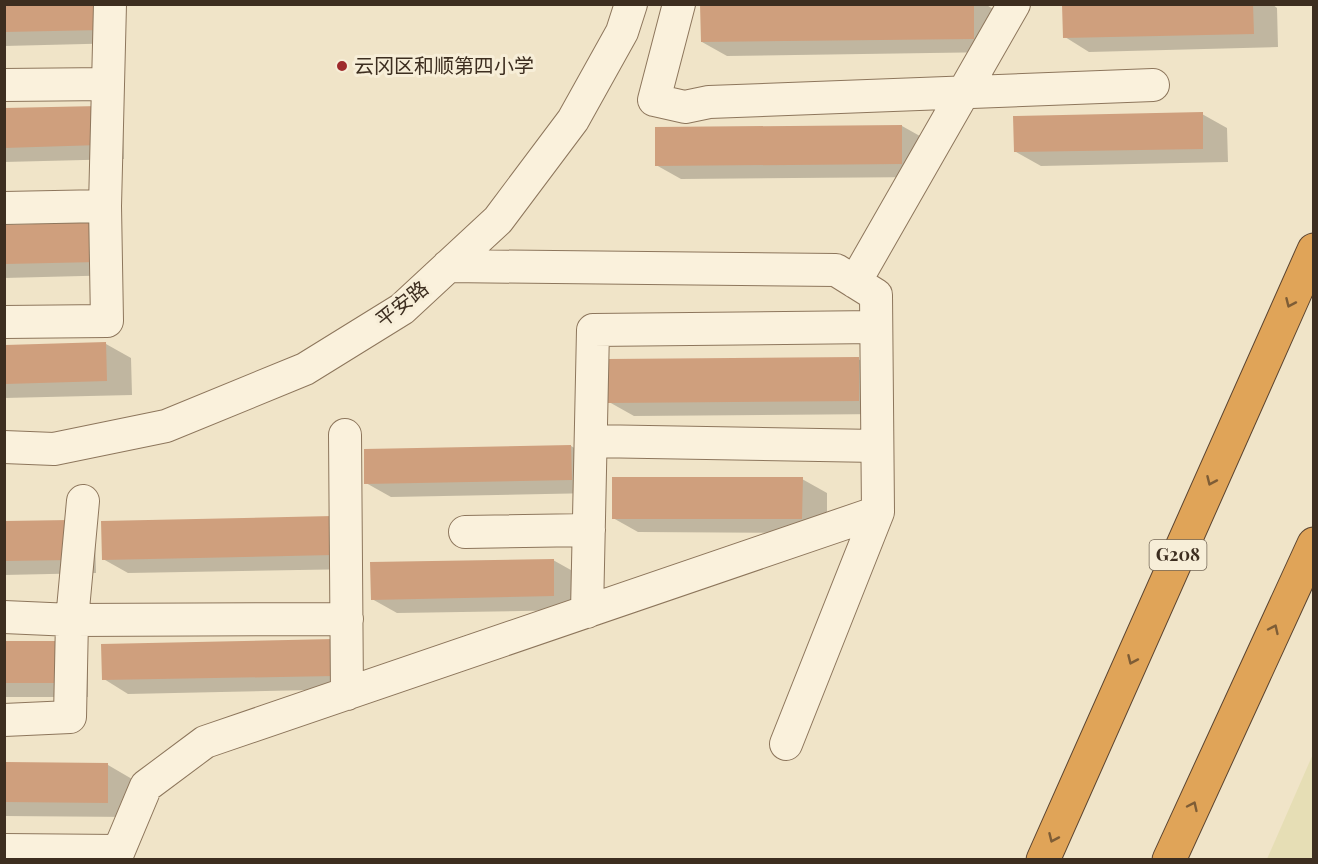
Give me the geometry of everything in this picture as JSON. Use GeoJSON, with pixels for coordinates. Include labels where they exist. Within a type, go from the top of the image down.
{"type":"FeatureCollection","features":[{"type":"Feature","properties":{"kind":"highway","name":"G208"},"geometry":{"type":"LineString","coordinates":[[1043,860],[1314,250]]}},
{"type":"Feature","properties":{"kind":"highway"},"geometry":{"type":"LineString","coordinates":[[1169,860],[1314,544]]}},
{"type":"Feature","properties":{"kind":"street"},"geometry":{"type":"LineString","coordinates":[[4,322],[107,321],[105,206],[110,4]]}},
{"type":"Feature","properties":{"kind":"street","name":"平安路"},"geometry":{"type":"LineString","coordinates":[[4,447],[54,449],[165,426],[304,369],[402,309],[498,220],[573,120],[622,32],[631,4]]}},
{"type":"Feature","properties":{"kind":"street"},"geometry":{"type":"LineString","coordinates":[[679,4],[654,100],[685,107],[709,102],[966,90],[1154,85]]}},
{"type":"Feature","properties":{"kind":"street"},"geometry":{"type":"LineString","coordinates":[[855,282],[1014,4]]}},
{"type":"Feature","properties":{"kind":"street"},"geometry":{"type":"LineString","coordinates":[[4,86],[108,84]]}},
{"type":"Feature","properties":{"kind":"street"},"geometry":{"type":"LineString","coordinates":[[4,208],[105,206]]}},
{"type":"Feature","properties":{"kind":"street"},"geometry":{"type":"LineString","coordinates":[[448,266],[836,270],[876,295],[878,512],[786,744]]}},
{"type":"Feature","properties":{"kind":"street"},"geometry":{"type":"LineString","coordinates":[[587,612],[593,330],[876,327]]}},
{"type":"Feature","properties":{"kind":"street"},"geometry":{"type":"LineString","coordinates":[[345,435],[347,694]]}},
{"type":"Feature","properties":{"kind":"street"},"geometry":{"type":"LineString","coordinates":[[591,441],[878,446]]}},
{"type":"Feature","properties":{"kind":"street"},"geometry":{"type":"LineString","coordinates":[[4,720],[70,717],[72,620],[83,501]]}},
{"type":"Feature","properties":{"kind":"street"},"geometry":{"type":"LineString","coordinates":[[4,850],[116,855],[146,786],[204,742],[878,512]]}},
{"type":"Feature","properties":{"kind":"street"},"geometry":{"type":"LineString","coordinates":[[465,532],[589,530]]}},
{"type":"Feature","properties":{"kind":"street"},"geometry":{"type":"LineString","coordinates":[[4,617],[72,620],[347,618]]}},
{"type":"Feature","properties":{"kind":"shaded area"},"geometry":{"type":"Polygon","coordinates":[[[1313,754],[1313,859],[1267,859],[1313,754]]]}},
{"type":"Feature","properties":{"kind":"building"},"geometry":{"type":"Polygon","coordinates":[[[4,4],[101,4],[102,30],[4,32],[4,4]]]}},
{"type":"Feature","properties":{"kind":"building"},"geometry":{"type":"Polygon","coordinates":[[[700,4],[974,4],[974,39],[701,42],[700,4]]]}},
{"type":"Feature","properties":{"kind":"building"},"geometry":{"type":"Polygon","coordinates":[[[1062,4],[1253,4],[1254,34],[1063,38],[1062,4]]]}},
{"type":"Feature","properties":{"kind":"building"},"geometry":{"type":"Polygon","coordinates":[[[99,106],[100,145],[4,148],[4,108],[99,106]]]}},
{"type":"Feature","properties":{"kind":"building"},"geometry":{"type":"Polygon","coordinates":[[[1203,112],[1203,149],[1014,152],[1013,116],[1203,112]]]}},
{"type":"Feature","properties":{"kind":"building"},"geometry":{"type":"Polygon","coordinates":[[[902,125],[902,164],[655,166],[655,127],[902,125]]]}},
{"type":"Feature","properties":{"kind":"building"},"geometry":{"type":"Polygon","coordinates":[[[97,222],[98,262],[5,264],[5,225],[97,222]]]}},
{"type":"Feature","properties":{"kind":"building"},"geometry":{"type":"Polygon","coordinates":[[[106,342],[107,381],[5,384],[5,345],[106,342]]]}},
{"type":"Feature","properties":{"kind":"building"},"geometry":{"type":"Polygon","coordinates":[[[859,357],[859,401],[608,403],[607,359],[859,357]]]}},
{"type":"Feature","properties":{"kind":"building"},"geometry":{"type":"Polygon","coordinates":[[[571,445],[572,480],[364,484],[364,449],[571,445]]]}},
{"type":"Feature","properties":{"kind":"building"},"geometry":{"type":"Polygon","coordinates":[[[612,477],[803,477],[802,519],[612,519],[612,477]]]}},
{"type":"Feature","properties":{"kind":"building"},"geometry":{"type":"Polygon","coordinates":[[[333,516],[333,555],[102,560],[101,521],[333,516]]]}},
{"type":"Feature","properties":{"kind":"building"},"geometry":{"type":"Polygon","coordinates":[[[70,520],[71,560],[5,561],[5,521],[70,520]]]}},
{"type":"Feature","properties":{"kind":"building"},"geometry":{"type":"Polygon","coordinates":[[[554,559],[554,596],[371,600],[370,562],[554,559]]]}},
{"type":"Feature","properties":{"kind":"building"},"geometry":{"type":"Polygon","coordinates":[[[334,639],[334,676],[102,680],[101,644],[334,639]]]}},
{"type":"Feature","properties":{"kind":"building"},"geometry":{"type":"Polygon","coordinates":[[[4,641],[64,641],[64,683],[4,683],[4,641]]]}},
{"type":"Feature","properties":{"kind":"building"},"geometry":{"type":"Polygon","coordinates":[[[5,762],[108,763],[108,803],[5,802],[5,762]]]}},
{"type":"Feature","properties":{"kind":"place","name":"云冈区和顺第四小学"},"geometry":{"type":"Point","coordinates":[342,66]}}]}
